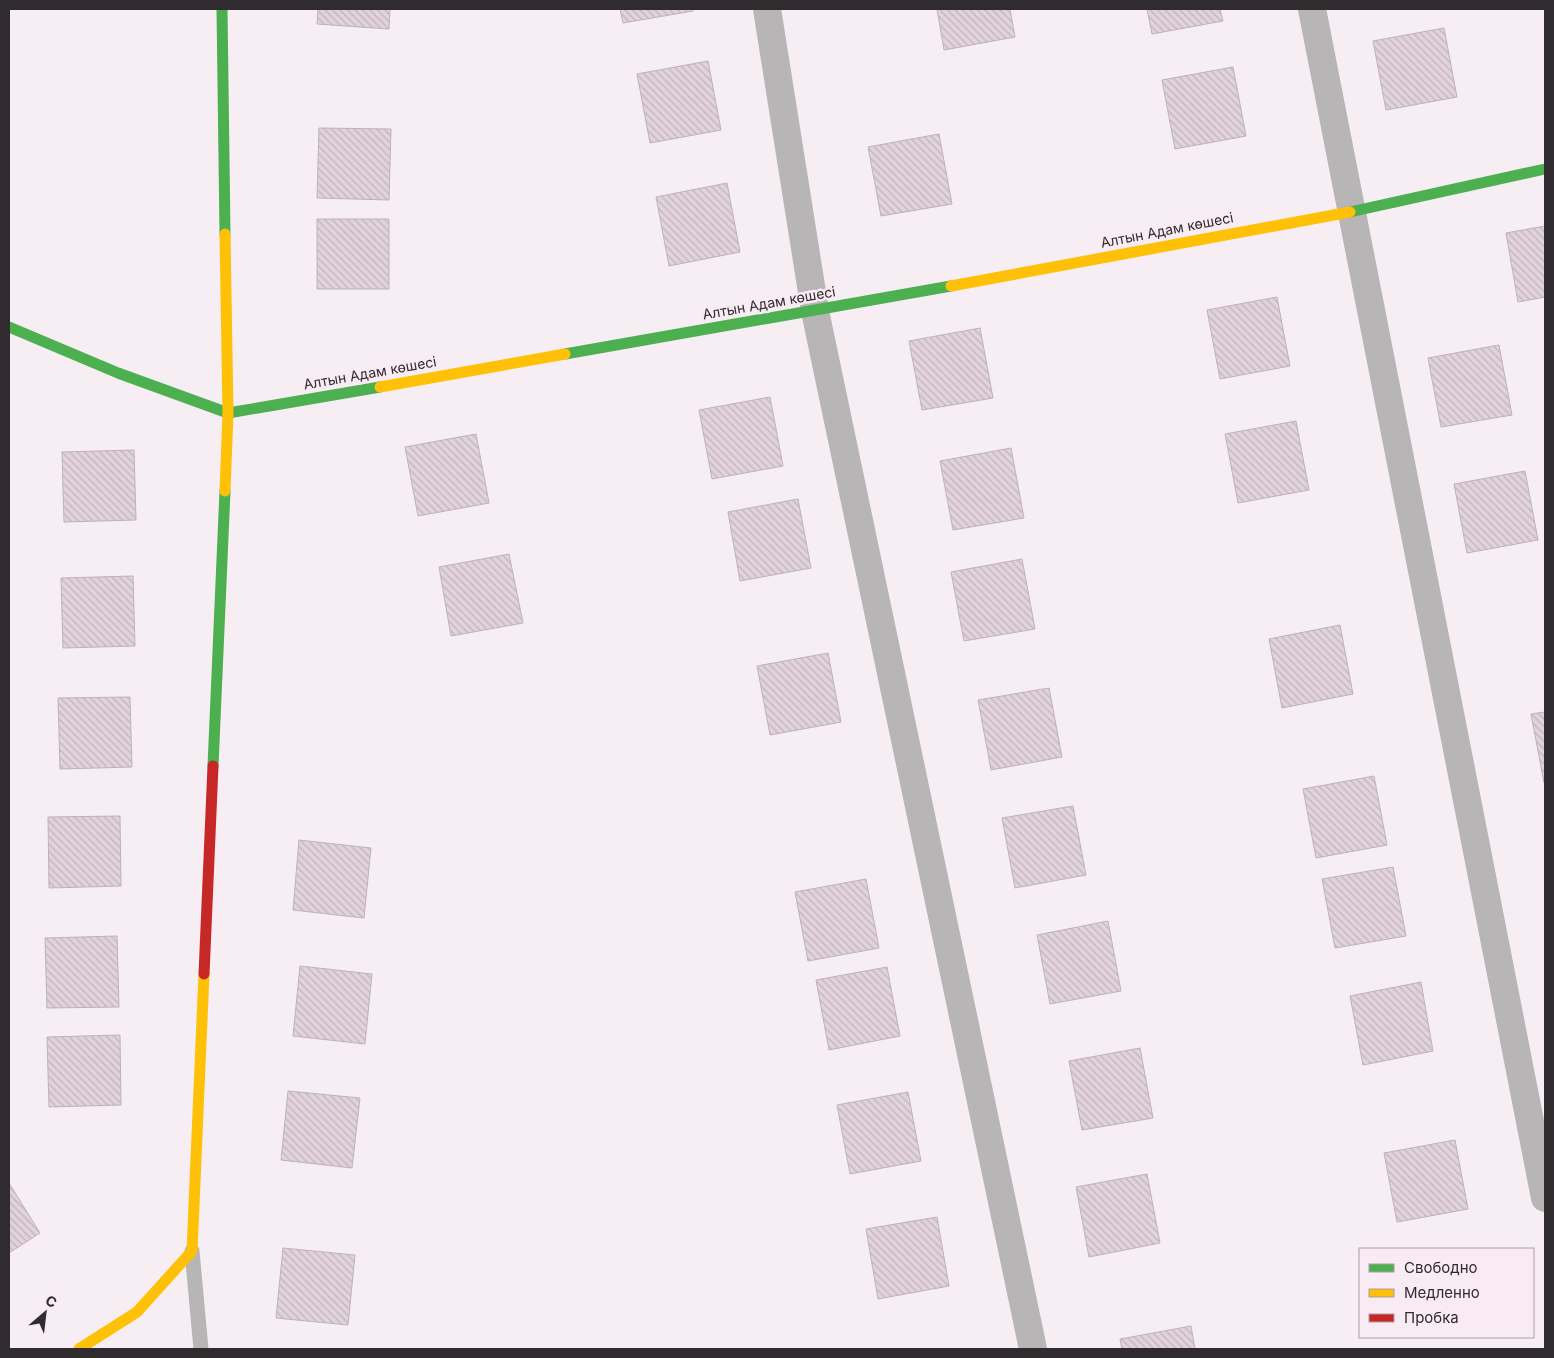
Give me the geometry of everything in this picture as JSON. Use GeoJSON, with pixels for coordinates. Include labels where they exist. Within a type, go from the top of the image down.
{"type":"FeatureCollection","features":[{"type":"Feature","properties":{"kind":"street"},"geometry":{"type":"LineString","coordinates":[[79,1349],[137,1312],[192,1251],[228,413],[222,9]]}},
{"type":"Feature","properties":{"kind":"street"},"geometry":{"type":"LineString","coordinates":[[767,9],[815,310],[1033,1349]]}},
{"type":"Feature","properties":{"kind":"street"},"geometry":{"type":"LineString","coordinates":[[1312,9],[1353,210],[1545,1198]]}},
{"type":"Feature","properties":{"kind":"street","name":"Алтын Адам көшесі"},"geometry":{"type":"LineString","coordinates":[[9,328],[118,373],[228,413],[815,310],[1353,210],[1545,169]]}},
{"type":"Feature","properties":{"kind":"lane"},"geometry":{"type":"LineString","coordinates":[[192,1251],[201,1349]]}},
{"type":"Feature","properties":{"kind":"building"},"geometry":{"type":"Polygon","coordinates":[[[318,9],[390,9],[389,29],[317,24],[318,9]]]}},
{"type":"Feature","properties":{"kind":"building"},"geometry":{"type":"Polygon","coordinates":[[[620,9],[693,9],[693,11],[623,23],[620,9]]]}},
{"type":"Feature","properties":{"kind":"building"},"geometry":{"type":"Polygon","coordinates":[[[937,9],[1010,9],[1015,37],[944,50],[937,9]]]}},
{"type":"Feature","properties":{"kind":"building"},"geometry":{"type":"Polygon","coordinates":[[[1147,9],[1220,9],[1223,21],[1152,34],[1147,9]]]}},
{"type":"Feature","properties":{"kind":"building"},"geometry":{"type":"Polygon","coordinates":[[[1444,28],[1457,97],[1386,110],[1373,41],[1444,28]]]}},
{"type":"Feature","properties":{"kind":"building"},"geometry":{"type":"Polygon","coordinates":[[[708,61],[721,130],[650,143],[637,74],[708,61]]]}},
{"type":"Feature","properties":{"kind":"building"},"geometry":{"type":"Polygon","coordinates":[[[1233,67],[1246,136],[1175,149],[1162,80],[1233,67]]]}},
{"type":"Feature","properties":{"kind":"building"},"geometry":{"type":"Polygon","coordinates":[[[319,128],[391,129],[389,200],[317,198],[319,128]]]}},
{"type":"Feature","properties":{"kind":"building"},"geometry":{"type":"Polygon","coordinates":[[[939,134],[952,204],[881,216],[868,147],[939,134]]]}},
{"type":"Feature","properties":{"kind":"building"},"geometry":{"type":"Polygon","coordinates":[[[727,183],[740,252],[669,266],[656,197],[727,183]]]}},
{"type":"Feature","properties":{"kind":"building"},"geometry":{"type":"Polygon","coordinates":[[[317,219],[389,219],[389,289],[317,289],[317,219]]]}},
{"type":"Feature","properties":{"kind":"building"},"geometry":{"type":"Polygon","coordinates":[[[1545,226],[1545,297],[1518,302],[1506,233],[1545,226]]]}},
{"type":"Feature","properties":{"kind":"building"},"geometry":{"type":"Polygon","coordinates":[[[1277,297],[1290,366],[1220,379],[1207,310],[1277,297]]]}},
{"type":"Feature","properties":{"kind":"building"},"geometry":{"type":"Polygon","coordinates":[[[980,328],[993,398],[922,410],[909,341],[980,328]]]}},
{"type":"Feature","properties":{"kind":"building"},"geometry":{"type":"Polygon","coordinates":[[[1499,345],[1512,415],[1441,427],[1428,358],[1499,345]]]}},
{"type":"Feature","properties":{"kind":"building"},"geometry":{"type":"Polygon","coordinates":[[[770,397],[783,466],[712,479],[699,410],[770,397]]]}},
{"type":"Feature","properties":{"kind":"building"},"geometry":{"type":"Polygon","coordinates":[[[1296,421],[1309,490],[1238,503],[1225,434],[1296,421]]]}},
{"type":"Feature","properties":{"kind":"building"},"geometry":{"type":"Polygon","coordinates":[[[476,434],[489,503],[418,516],[405,447],[476,434]]]}},
{"type":"Feature","properties":{"kind":"building"},"geometry":{"type":"Polygon","coordinates":[[[1011,448],[1024,518],[953,530],[940,461],[1011,448]]]}},
{"type":"Feature","properties":{"kind":"building"},"geometry":{"type":"Polygon","coordinates":[[[134,450],[136,520],[64,522],[62,452],[134,450]]]}},
{"type":"Feature","properties":{"kind":"building"},"geometry":{"type":"Polygon","coordinates":[[[1525,471],[1538,540],[1467,553],[1454,484],[1525,471]]]}},
{"type":"Feature","properties":{"kind":"building"},"geometry":{"type":"Polygon","coordinates":[[[798,499],[811,568],[740,581],[728,512],[798,499]]]}},
{"type":"Feature","properties":{"kind":"building"},"geometry":{"type":"Polygon","coordinates":[[[509,554],[523,623],[451,636],[439,567],[509,554]]]}},
{"type":"Feature","properties":{"kind":"building"},"geometry":{"type":"Polygon","coordinates":[[[1022,559],[1035,629],[964,641],[951,572],[1022,559]]]}},
{"type":"Feature","properties":{"kind":"building"},"geometry":{"type":"Polygon","coordinates":[[[133,576],[135,646],[63,648],[61,578],[133,576]]]}},
{"type":"Feature","properties":{"kind":"building"},"geometry":{"type":"Polygon","coordinates":[[[1340,625],[1353,694],[1282,708],[1269,639],[1340,625]]]}},
{"type":"Feature","properties":{"kind":"building"},"geometry":{"type":"Polygon","coordinates":[[[828,653],[841,722],[770,735],[757,666],[828,653]]]}},
{"type":"Feature","properties":{"kind":"building"},"geometry":{"type":"Polygon","coordinates":[[[1049,688],[1062,757],[991,770],[978,700],[1049,688]]]}},
{"type":"Feature","properties":{"kind":"building"},"geometry":{"type":"Polygon","coordinates":[[[130,697],[132,767],[60,769],[58,698],[130,697]]]}},
{"type":"Feature","properties":{"kind":"building"},"geometry":{"type":"Polygon","coordinates":[[[1545,712],[1545,783],[1544,783],[1531,714],[1545,712]]]}},
{"type":"Feature","properties":{"kind":"building"},"geometry":{"type":"Polygon","coordinates":[[[1374,776],[1387,845],[1316,858],[1303,789],[1374,776]]]}},
{"type":"Feature","properties":{"kind":"building"},"geometry":{"type":"Polygon","coordinates":[[[1073,806],[1086,875],[1015,888],[1002,818],[1073,806]]]}},
{"type":"Feature","properties":{"kind":"building"},"geometry":{"type":"Polygon","coordinates":[[[120,816],[121,886],[49,888],[48,817],[120,816]]]}},
{"type":"Feature","properties":{"kind":"building"},"geometry":{"type":"Polygon","coordinates":[[[299,840],[371,848],[364,918],[293,910],[299,840]]]}},
{"type":"Feature","properties":{"kind":"building"},"geometry":{"type":"Polygon","coordinates":[[[1393,867],[1406,936],[1335,948],[1322,879],[1393,867]]]}},
{"type":"Feature","properties":{"kind":"building"},"geometry":{"type":"Polygon","coordinates":[[[866,879],[879,948],[808,961],[795,892],[866,879]]]}},
{"type":"Feature","properties":{"kind":"building"},"geometry":{"type":"Polygon","coordinates":[[[1108,921],[1121,991],[1050,1004],[1037,935],[1108,921]]]}},
{"type":"Feature","properties":{"kind":"building"},"geometry":{"type":"Polygon","coordinates":[[[117,936],[119,1007],[47,1008],[45,938],[117,936]]]}},
{"type":"Feature","properties":{"kind":"building"},"geometry":{"type":"Polygon","coordinates":[[[300,966],[372,974],[365,1044],[293,1036],[300,966]]]}},
{"type":"Feature","properties":{"kind":"building"},"geometry":{"type":"Polygon","coordinates":[[[887,967],[900,1036],[829,1050],[816,980],[887,967]]]}},
{"type":"Feature","properties":{"kind":"building"},"geometry":{"type":"Polygon","coordinates":[[[1421,982],[1433,1051],[1363,1065],[1350,996],[1421,982]]]}},
{"type":"Feature","properties":{"kind":"building"},"geometry":{"type":"Polygon","coordinates":[[[120,1035],[121,1105],[49,1107],[47,1037],[120,1035]]]}},
{"type":"Feature","properties":{"kind":"building"},"geometry":{"type":"Polygon","coordinates":[[[1140,1048],[1153,1118],[1082,1130],[1069,1061],[1140,1048]]]}},
{"type":"Feature","properties":{"kind":"building"},"geometry":{"type":"Polygon","coordinates":[[[288,1091],[360,1098],[352,1168],[281,1160],[288,1091]]]}},
{"type":"Feature","properties":{"kind":"building"},"geometry":{"type":"Polygon","coordinates":[[[908,1092],[921,1161],[850,1174],[837,1105],[908,1092]]]}},
{"type":"Feature","properties":{"kind":"building"},"geometry":{"type":"Polygon","coordinates":[[[1455,1140],[1468,1209],[1397,1222],[1384,1153],[1455,1140]]]}},
{"type":"Feature","properties":{"kind":"building"},"geometry":{"type":"Polygon","coordinates":[[[1147,1174],[1160,1243],[1089,1257],[1076,1187],[1147,1174]]]}},
{"type":"Feature","properties":{"kind":"building"},"geometry":{"type":"Polygon","coordinates":[[[9,1183],[40,1233],[9,1253],[9,1183]]]}},
{"type":"Feature","properties":{"kind":"building"},"geometry":{"type":"Polygon","coordinates":[[[937,1217],[949,1286],[878,1299],[866,1229],[937,1217]]]}},
{"type":"Feature","properties":{"kind":"building"},"geometry":{"type":"Polygon","coordinates":[[[283,1248],[355,1255],[348,1325],[276,1318],[283,1248]]]}},
{"type":"Feature","properties":{"kind":"building"},"geometry":{"type":"Polygon","coordinates":[[[1191,1326],[1195,1349],[1122,1349],[1120,1339],[1191,1326]]]}},
{"type":"Feature","properties":{"kind":"traffic: fast"},"geometry":{"type":"LineString","coordinates":[[222,9],[225,234]]}},
{"type":"Feature","properties":{"kind":"traffic: fast"},"geometry":{"type":"LineString","coordinates":[[1350,212],[1545,169]]}},
{"type":"Feature","properties":{"kind":"traffic: fast"},"geometry":{"type":"LineString","coordinates":[[565,354],[951,286]]}},
{"type":"Feature","properties":{"kind":"traffic: fast"},"geometry":{"type":"LineString","coordinates":[[9,327],[118,373],[228,413],[380,387]]}},
{"type":"Feature","properties":{"kind":"traffic: fast"},"geometry":{"type":"LineString","coordinates":[[213,766],[225,491]]}},
{"type":"Feature","properties":{"kind":"traffic: slow"},"geometry":{"type":"LineString","coordinates":[[951,286],[1350,212]]}},
{"type":"Feature","properties":{"kind":"traffic: slow"},"geometry":{"type":"LineString","coordinates":[[225,234],[228,413],[225,491]]}},
{"type":"Feature","properties":{"kind":"traffic: slow"},"geometry":{"type":"LineString","coordinates":[[380,387],[565,354]]}},
{"type":"Feature","properties":{"kind":"traffic: slow"},"geometry":{"type":"LineString","coordinates":[[79,1349],[137,1312],[192,1251],[204,974]]}},
{"type":"Feature","properties":{"kind":"traffic: jam"},"geometry":{"type":"LineString","coordinates":[[204,974],[213,766]]}}]}
